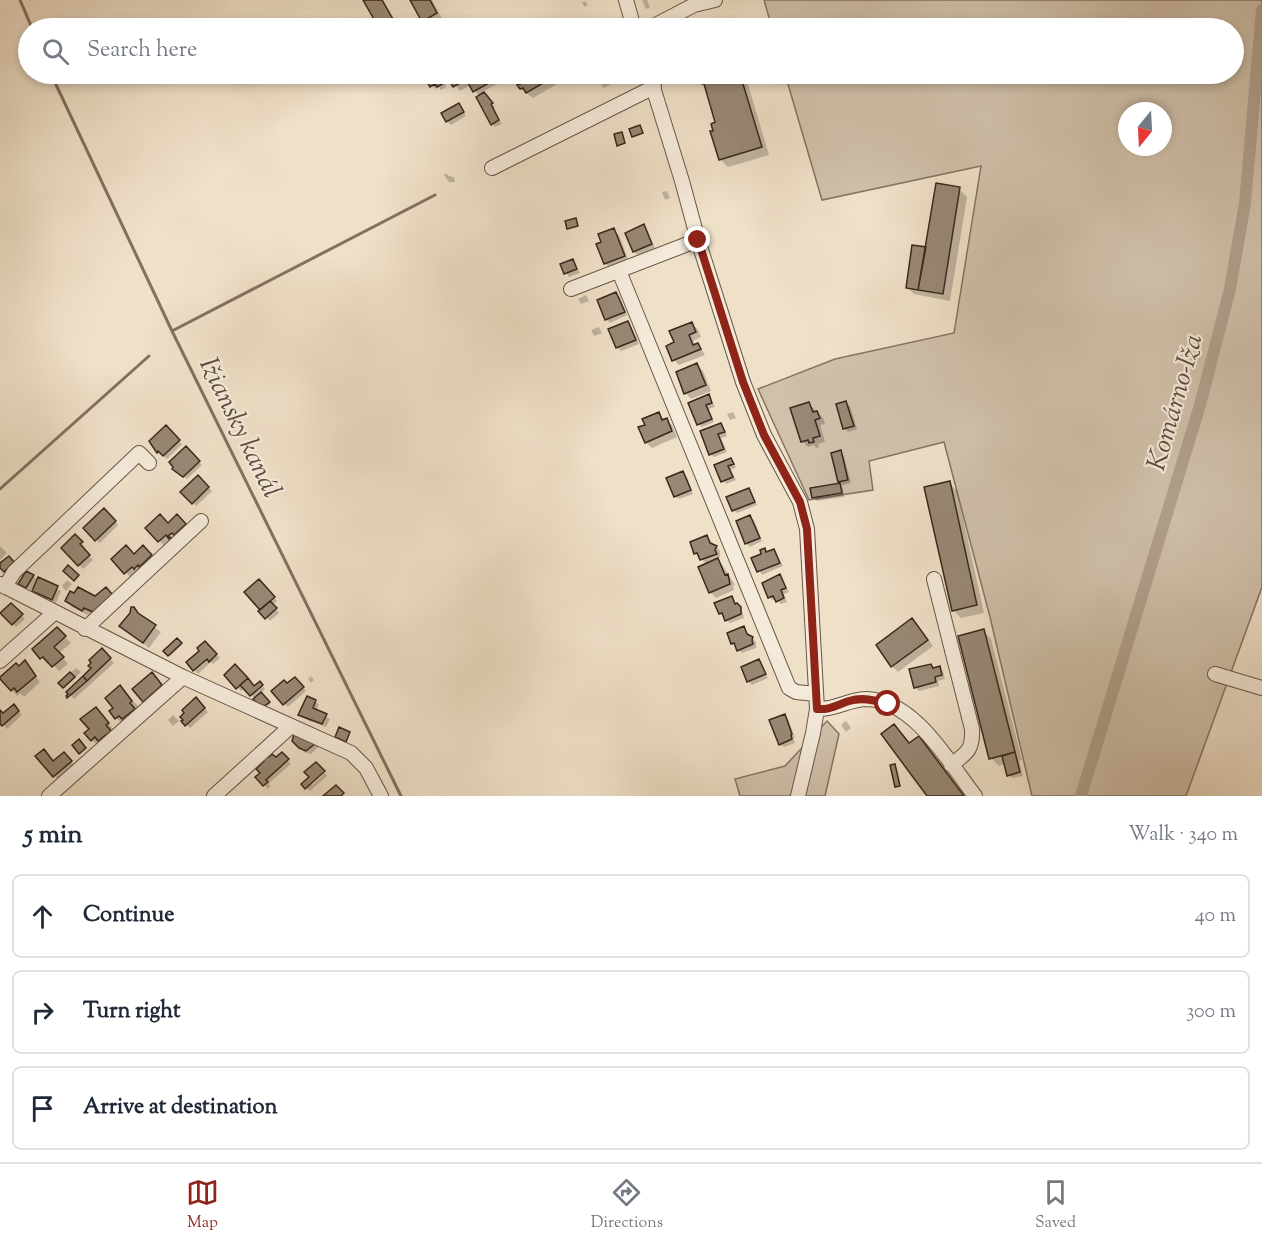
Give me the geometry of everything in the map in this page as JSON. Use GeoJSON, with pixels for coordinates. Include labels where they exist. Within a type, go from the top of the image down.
{"type":"FeatureCollection","features":[{"type":"Feature","properties":{"kind":"street"},"geometry":{"type":"LineString","coordinates":[[626,0],[631,18]]}},
{"type":"Feature","properties":{"kind":"street"},"geometry":{"type":"LineString","coordinates":[[669,18],[694,5],[715,0]]}},
{"type":"Feature","properties":{"kind":"street"},"geometry":{"type":"LineString","coordinates":[[653,84],[698,240],[743,382],[764,435],[800,502],[807,529],[817,709],[798,796]]}},
{"type":"Feature","properties":{"kind":"street"},"geometry":{"type":"LineString","coordinates":[[492,168],[654,87]]}},
{"type":"Feature","properties":{"kind":"street"},"geometry":{"type":"LineString","coordinates":[[571,290],[698,240]]}},
{"type":"Feature","properties":{"kind":"street"},"geometry":{"type":"LineString","coordinates":[[619,271],[789,688],[796,692],[816,694]]}},
{"type":"Feature","properties":{"kind":"street"},"geometry":{"type":"LineString","coordinates":[[149,463],[139,453],[2,586],[183,677],[351,753],[366,768],[381,796]]}},
{"type":"Feature","properties":{"kind":"street"},"geometry":{"type":"LineString","coordinates":[[85,629],[201,520]]}},
{"type":"Feature","properties":{"kind":"street"},"geometry":{"type":"LineString","coordinates":[[933,579],[972,729],[971,746],[968,752],[951,765]]}},
{"type":"Feature","properties":{"kind":"street"},"geometry":{"type":"LineString","coordinates":[[0,661],[55,612]]}},
{"type":"Feature","properties":{"kind":"street"},"geometry":{"type":"LineString","coordinates":[[1215,674],[1262,688]]}},
{"type":"Feature","properties":{"kind":"street"},"geometry":{"type":"LineString","coordinates":[[49,796],[183,677]]}},
{"type":"Feature","properties":{"kind":"street"},"geometry":{"type":"LineString","coordinates":[[817,709],[832,708],[865,699],[888,704],[912,717],[921,725],[975,796]]}},
{"type":"Feature","properties":{"kind":"street"},"geometry":{"type":"LineString","coordinates":[[214,796],[291,726]]}},
{"type":"Feature","properties":{"kind":"shaded area"},"geometry":{"type":"Polygon","coordinates":[[[764,0],[1262,0],[1262,587],[1186,796],[1032,796],[990,617],[944,442],[869,461],[873,490],[809,500],[758,389],[835,359],[954,333],[981,166],[822,200],[788,84],[1244,84],[1244,18],[769,18],[764,0]]]}},
{"type":"Feature","properties":{"kind":"shaded area"},"geometry":{"type":"Polygon","coordinates":[[[827,721],[839,734],[825,796],[740,796],[735,779],[785,766],[827,721]]]}},
{"type":"Feature","properties":{"kind":"building"},"geometry":{"type":"Polygon","coordinates":[[[363,0],[382,0],[392,18],[373,18],[363,0]]]}},
{"type":"Feature","properties":{"kind":"building"},"geometry":{"type":"Polygon","coordinates":[[[410,0],[430,0],[437,13],[429,18],[420,18],[410,0]]]}},
{"type":"Feature","properties":{"kind":"building"},"geometry":{"type":"Polygon","coordinates":[[[469,84],[487,84],[473,92],[469,84]]]}},
{"type":"Feature","properties":{"kind":"building"},"geometry":{"type":"Polygon","coordinates":[[[520,84],[542,84],[526,93],[517,85],[520,84]]]}},
{"type":"Feature","properties":{"kind":"building"},"geometry":{"type":"Polygon","coordinates":[[[704,84],[743,84],[762,147],[719,160],[710,131],[713,131],[711,124],[715,122],[704,84]]]}},
{"type":"Feature","properties":{"kind":"building"},"geometry":{"type":"Polygon","coordinates":[[[484,92],[493,103],[491,104],[499,120],[491,125],[476,97],[484,92]]]}},
{"type":"Feature","properties":{"kind":"building"},"geometry":{"type":"Polygon","coordinates":[[[459,103],[464,112],[446,122],[441,113],[459,103]]]}},
{"type":"Feature","properties":{"kind":"building"},"geometry":{"type":"Polygon","coordinates":[[[640,125],[643,133],[632,137],[629,129],[640,125]]]}},
{"type":"Feature","properties":{"kind":"building"},"geometry":{"type":"Polygon","coordinates":[[[622,132],[625,143],[617,146],[614,134],[622,132]]]}},
{"type":"Feature","properties":{"kind":"building"},"geometry":{"type":"Polygon","coordinates":[[[936,183],[960,187],[943,294],[918,290],[936,183]]]}},
{"type":"Feature","properties":{"kind":"building"},"geometry":{"type":"Polygon","coordinates":[[[576,218],[578,226],[567,229],[565,221],[576,218]]]}},
{"type":"Feature","properties":{"kind":"building"},"geometry":{"type":"Polygon","coordinates":[[[644,224],[652,244],[633,252],[625,233],[644,224]]]}},
{"type":"Feature","properties":{"kind":"building"},"geometry":{"type":"Polygon","coordinates":[[[614,228],[625,256],[604,264],[596,244],[601,242],[598,234],[614,228]]]}},
{"type":"Feature","properties":{"kind":"building"},"geometry":{"type":"Polygon","coordinates":[[[912,245],[926,247],[918,290],[906,288],[912,245]]]}},
{"type":"Feature","properties":{"kind":"building"},"geometry":{"type":"Polygon","coordinates":[[[573,259],[577,269],[564,274],[560,264],[573,259]]]}},
{"type":"Feature","properties":{"kind":"building"},"geometry":{"type":"Polygon","coordinates":[[[616,292],[625,312],[605,320],[597,300],[616,292]]]}},
{"type":"Feature","properties":{"kind":"building"},"geometry":{"type":"Polygon","coordinates":[[[628,321],[636,340],[616,348],[608,329],[628,321]]]}},
{"type":"Feature","properties":{"kind":"building"},"geometry":{"type":"Polygon","coordinates":[[[692,322],[696,332],[689,335],[693,345],[698,343],[701,349],[672,361],[666,346],[674,342],[669,331],[692,322]]]}},
{"type":"Feature","properties":{"kind":"building"},"geometry":{"type":"Polygon","coordinates":[[[697,363],[706,385],[684,394],[676,372],[697,363]]]}},
{"type":"Feature","properties":{"kind":"building"},"geometry":{"type":"Polygon","coordinates":[[[709,394],[712,403],[706,405],[712,419],[697,425],[688,403],[709,394]]]}},
{"type":"Feature","properties":{"kind":"building"},"geometry":{"type":"Polygon","coordinates":[[[846,401],[854,426],[843,429],[836,404],[846,401]]]}},
{"type":"Feature","properties":{"kind":"building"},"geometry":{"type":"Polygon","coordinates":[[[809,402],[813,412],[817,411],[820,418],[815,420],[820,436],[813,438],[814,442],[809,443],[808,440],[801,442],[790,408],[809,402]]]}},
{"type":"Feature","properties":{"kind":"building"},"geometry":{"type":"Polygon","coordinates":[[[659,412],[662,420],[667,418],[672,431],[645,443],[638,427],[645,425],[642,419],[659,412]]]}},
{"type":"Feature","properties":{"kind":"building"},"geometry":{"type":"Polygon","coordinates":[[[721,423],[725,432],[718,434],[724,449],[709,455],[700,431],[721,423]]]}},
{"type":"Feature","properties":{"kind":"building"},"geometry":{"type":"Polygon","coordinates":[[[166,425],[180,440],[163,456],[158,451],[157,453],[149,441],[166,425]]]}},
{"type":"Feature","properties":{"kind":"building"},"geometry":{"type":"Polygon","coordinates":[[[186,446],[200,461],[183,477],[172,469],[169,462],[186,446]]]}},
{"type":"Feature","properties":{"kind":"building"},"geometry":{"type":"Polygon","coordinates":[[[841,450],[848,480],[838,482],[831,453],[841,450]]]}},
{"type":"Feature","properties":{"kind":"building"},"geometry":{"type":"Polygon","coordinates":[[[731,458],[734,464],[728,466],[733,477],[721,482],[714,465],[731,458]]]}},
{"type":"Feature","properties":{"kind":"building"},"geometry":{"type":"Polygon","coordinates":[[[683,471],[691,490],[674,497],[666,478],[683,471]]]}},
{"type":"Feature","properties":{"kind":"building"},"geometry":{"type":"Polygon","coordinates":[[[198,475],[209,487],[192,504],[180,492],[198,475]]]}},
{"type":"Feature","properties":{"kind":"building"},"geometry":{"type":"Polygon","coordinates":[[[950,481],[977,605],[952,611],[924,487],[950,481]]]}},
{"type":"Feature","properties":{"kind":"building"},"geometry":{"type":"Polygon","coordinates":[[[840,483],[842,493],[812,498],[810,488],[840,483]]]}},
{"type":"Feature","properties":{"kind":"building"},"geometry":{"type":"Polygon","coordinates":[[[749,488],[755,502],[732,511],[726,497],[749,488]]]}},
{"type":"Feature","properties":{"kind":"building"},"geometry":{"type":"Polygon","coordinates":[[[104,508],[116,521],[95,541],[83,528],[104,508]]]}},
{"type":"Feature","properties":{"kind":"building"},"geometry":{"type":"Polygon","coordinates":[[[160,514],[168,523],[177,514],[186,524],[174,535],[172,533],[168,536],[171,538],[169,539],[166,535],[158,542],[145,528],[160,514]]]}},
{"type":"Feature","properties":{"kind":"building"},"geometry":{"type":"Polygon","coordinates":[[[750,515],[760,538],[745,544],[736,521],[750,515]]]}},
{"type":"Feature","properties":{"kind":"building"},"geometry":{"type":"Polygon","coordinates":[[[75,534],[83,542],[80,544],[90,555],[78,566],[61,548],[75,534]]]}},
{"type":"Feature","properties":{"kind":"building"},"geometry":{"type":"Polygon","coordinates":[[[707,535],[710,543],[717,546],[715,550],[717,554],[700,560],[697,553],[694,554],[690,542],[707,535]]]}},
{"type":"Feature","properties":{"kind":"building"},"geometry":{"type":"Polygon","coordinates":[[[126,545],[134,554],[143,545],[152,555],[139,567],[138,565],[134,569],[132,567],[124,574],[111,559],[126,545]]]}},
{"type":"Feature","properties":{"kind":"building"},"geometry":{"type":"Polygon","coordinates":[[[765,548],[766,552],[774,549],[780,563],[757,572],[751,558],[761,554],[760,550],[765,548]]]}},
{"type":"Feature","properties":{"kind":"building"},"geometry":{"type":"Polygon","coordinates":[[[9,556],[14,562],[4,572],[0,568],[0,563],[9,556]]]}},
{"type":"Feature","properties":{"kind":"building"},"geometry":{"type":"Polygon","coordinates":[[[718,558],[725,575],[728,574],[730,584],[709,593],[698,567],[718,558]]]}},
{"type":"Feature","properties":{"kind":"building"},"geometry":{"type":"Polygon","coordinates":[[[68,565],[79,575],[74,581],[63,571],[68,565]]]}},
{"type":"Feature","properties":{"kind":"building"},"geometry":{"type":"Polygon","coordinates":[[[26,571],[34,575],[26,588],[18,584],[26,571]]]}},
{"type":"Feature","properties":{"kind":"building"},"geometry":{"type":"Polygon","coordinates":[[[780,574],[786,588],[781,590],[784,598],[776,602],[773,596],[768,598],[762,583],[780,574]]]}},
{"type":"Feature","properties":{"kind":"building"},"geometry":{"type":"Polygon","coordinates":[[[38,577],[58,586],[52,600],[32,591],[38,577]]]}},
{"type":"Feature","properties":{"kind":"building"},"geometry":{"type":"Polygon","coordinates":[[[259,579],[275,597],[260,610],[244,592],[259,579]]]}},
{"type":"Feature","properties":{"kind":"building"},"geometry":{"type":"Polygon","coordinates":[[[78,587],[95,596],[106,587],[112,594],[93,612],[84,608],[82,611],[65,601],[70,591],[74,593],[78,587]]]}},
{"type":"Feature","properties":{"kind":"building"},"geometry":{"type":"Polygon","coordinates":[[[732,596],[735,604],[741,607],[741,614],[725,621],[714,603],[732,596]]]}},
{"type":"Feature","properties":{"kind":"building"},"geometry":{"type":"Polygon","coordinates":[[[270,601],[277,608],[265,619],[258,611],[270,601]]]}},
{"type":"Feature","properties":{"kind":"building"},"geometry":{"type":"Polygon","coordinates":[[[11,603],[23,614],[12,625],[0,613],[11,603]]]}},
{"type":"Feature","properties":{"kind":"building"},"geometry":{"type":"Polygon","coordinates":[[[131,607],[156,625],[143,643],[119,626],[130,613],[131,607]]]}},
{"type":"Feature","properties":{"kind":"building"},"geometry":{"type":"Polygon","coordinates":[[[912,618],[928,640],[891,667],[876,645],[912,618]]]}},
{"type":"Feature","properties":{"kind":"building"},"geometry":{"type":"Polygon","coordinates":[[[744,626],[747,634],[753,637],[753,644],[737,651],[734,643],[731,644],[727,633],[744,626]]]}},
{"type":"Feature","properties":{"kind":"building"},"geometry":{"type":"Polygon","coordinates":[[[57,627],[66,636],[54,647],[64,657],[52,667],[43,657],[40,659],[32,649],[57,627]]]}},
{"type":"Feature","properties":{"kind":"building"},"geometry":{"type":"Polygon","coordinates":[[[984,629],[1015,752],[989,759],[958,636],[984,629]]]}},
{"type":"Feature","properties":{"kind":"building"},"geometry":{"type":"Polygon","coordinates":[[[177,638],[182,643],[168,656],[163,651],[177,638]]]}},
{"type":"Feature","properties":{"kind":"building"},"geometry":{"type":"Polygon","coordinates":[[[205,641],[217,654],[209,662],[207,659],[193,671],[186,662],[199,651],[197,648],[205,641]]]}},
{"type":"Feature","properties":{"kind":"building"},"geometry":{"type":"Polygon","coordinates":[[[102,648],[111,658],[87,681],[83,676],[91,668],[88,666],[91,663],[89,660],[102,648]]]}},
{"type":"Feature","properties":{"kind":"building"},"geometry":{"type":"Polygon","coordinates":[[[759,659],[766,674],[747,682],[741,667],[759,659]]]}},
{"type":"Feature","properties":{"kind":"building"},"geometry":{"type":"Polygon","coordinates":[[[25,660],[36,676],[17,692],[14,688],[11,691],[0,677],[16,663],[19,666],[25,660]]]}},
{"type":"Feature","properties":{"kind":"building"},"geometry":{"type":"Polygon","coordinates":[[[235,664],[248,678],[236,689],[224,675],[235,664]]]}},
{"type":"Feature","properties":{"kind":"building"},"geometry":{"type":"Polygon","coordinates":[[[931,664],[933,668],[940,666],[942,675],[935,677],[936,682],[914,688],[909,669],[931,664]]]}},
{"type":"Feature","properties":{"kind":"building"},"geometry":{"type":"Polygon","coordinates":[[[70,672],[75,677],[63,688],[58,683],[70,672]]]}},
{"type":"Feature","properties":{"kind":"building"},"geometry":{"type":"Polygon","coordinates":[[[152,672],[162,685],[143,702],[132,689],[152,672]]]}},
{"type":"Feature","properties":{"kind":"building"},"geometry":{"type":"Polygon","coordinates":[[[83,676],[87,681],[67,698],[66,692],[83,676]]]}},
{"type":"Feature","properties":{"kind":"building"},"geometry":{"type":"Polygon","coordinates":[[[295,677],[304,687],[283,705],[271,691],[284,680],[287,683],[295,677]]]}},
{"type":"Feature","properties":{"kind":"building"},"geometry":{"type":"Polygon","coordinates":[[[248,678],[254,686],[260,681],[263,685],[250,696],[240,685],[248,678]]]}},
{"type":"Feature","properties":{"kind":"building"},"geometry":{"type":"Polygon","coordinates":[[[120,685],[135,709],[122,719],[119,716],[115,719],[109,711],[113,708],[105,698],[120,685]]]}},
{"type":"Feature","properties":{"kind":"building"},"geometry":{"type":"Polygon","coordinates":[[[261,692],[270,702],[264,706],[257,704],[253,699],[261,692]]]}},
{"type":"Feature","properties":{"kind":"building"},"geometry":{"type":"Polygon","coordinates":[[[307,696],[316,700],[313,708],[327,714],[322,724],[298,715],[307,696]]]}},
{"type":"Feature","properties":{"kind":"building"},"geometry":{"type":"Polygon","coordinates":[[[196,697],[205,708],[185,726],[180,717],[184,713],[182,710],[196,697]]]}},
{"type":"Feature","properties":{"kind":"building"},"geometry":{"type":"Polygon","coordinates":[[[14,704],[19,711],[2,726],[0,710],[3,713],[14,704]]]}},
{"type":"Feature","properties":{"kind":"building"},"geometry":{"type":"Polygon","coordinates":[[[96,707],[109,723],[106,725],[111,731],[98,741],[95,737],[91,741],[84,733],[89,729],[80,719],[96,707]]]}},
{"type":"Feature","properties":{"kind":"building"},"geometry":{"type":"Polygon","coordinates":[[[785,714],[792,739],[779,745],[769,720],[785,714]]]}},
{"type":"Feature","properties":{"kind":"building"},"geometry":{"type":"Polygon","coordinates":[[[894,724],[909,743],[919,736],[964,796],[927,796],[881,734],[894,724]]]}},
{"type":"Feature","properties":{"kind":"building"},"geometry":{"type":"Polygon","coordinates":[[[339,727],[350,732],[346,742],[335,737],[339,727]]]}},
{"type":"Feature","properties":{"kind":"building"},"geometry":{"type":"Polygon","coordinates":[[[294,734],[316,743],[306,751],[292,741],[294,734]]]}},
{"type":"Feature","properties":{"kind":"building"},"geometry":{"type":"Polygon","coordinates":[[[79,739],[86,748],[79,754],[72,745],[79,739]]]}},
{"type":"Feature","properties":{"kind":"building"},"geometry":{"type":"Polygon","coordinates":[[[44,749],[53,761],[64,752],[72,761],[53,777],[35,756],[44,749]]]}},
{"type":"Feature","properties":{"kind":"building"},"geometry":{"type":"Polygon","coordinates":[[[282,752],[289,759],[266,780],[268,782],[263,786],[255,777],[260,773],[256,769],[267,755],[269,757],[272,754],[276,757],[282,752]]]}},
{"type":"Feature","properties":{"kind":"building"},"geometry":{"type":"Polygon","coordinates":[[[1015,752],[1020,772],[1007,776],[1002,756],[1015,752]]]}},
{"type":"Feature","properties":{"kind":"building"},"geometry":{"type":"Polygon","coordinates":[[[316,762],[325,771],[305,789],[301,784],[309,777],[304,772],[316,762]]]}},
{"type":"Feature","properties":{"kind":"building"},"geometry":{"type":"Polygon","coordinates":[[[895,764],[900,786],[895,787],[890,765],[895,764]]]}},
{"type":"Feature","properties":{"kind":"building"},"geometry":{"type":"Polygon","coordinates":[[[336,785],[344,793],[341,796],[323,796],[336,785]]]}},
{"type":"Feature","properties":{"kind":"waterway","name":"Ižiansky kanál"},"geometry":{"type":"LineString","coordinates":[[20,0],[28,18]]}},
{"type":"Feature","properties":{"kind":"waterway","name":"Komárno-Iža"},"geometry":{"type":"LineString","coordinates":[[1081,796],[1200,405],[1230,289],[1245,203],[1262,10]]}},
{"type":"Feature","properties":{"kind":"waterway","name":"Ižiansky kanál"},"geometry":{"type":"LineString","coordinates":[[56,84],[172,331],[401,796]]}},
{"type":"Feature","properties":{"kind":"waterway"},"geometry":{"type":"LineString","coordinates":[[172,331],[435,195]]}},
{"type":"Feature","properties":{"kind":"waterway"},"geometry":{"type":"LineString","coordinates":[[0,489],[149,356]]}},
{"type":"Feature","properties":{"kind":"route"},"geometry":{"type":"LineString","coordinates":[[698,240],[743,382],[764,435],[800,502],[807,529],[817,709],[825,710],[865,699],[888,704]]}}]}
